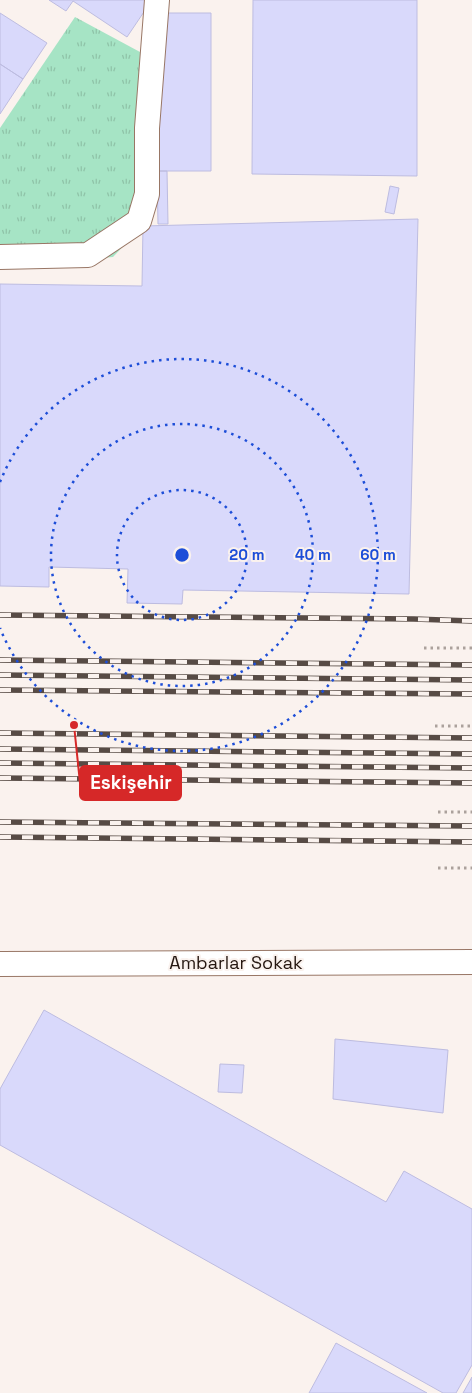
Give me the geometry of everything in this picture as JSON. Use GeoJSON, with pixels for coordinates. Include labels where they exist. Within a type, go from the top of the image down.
{"type":"FeatureCollection","features":[{"type":"Feature","properties":{"kind":"street"},"geometry":{"type":"LineString","coordinates":[[0,256],[88,256],[139,221],[147,194],[147,128],[157,0]]}},
{"type":"Feature","properties":{"kind":"street","name":"Ambarlar Sokak"},"geometry":{"type":"LineString","coordinates":[[0,964],[472,962]]}},
{"type":"Feature","properties":{"kind":"path"},"geometry":{"type":"LineString","coordinates":[[424,648],[472,648]]}},
{"type":"Feature","properties":{"kind":"path"},"geometry":{"type":"LineString","coordinates":[[435,726],[472,726]]}},
{"type":"Feature","properties":{"kind":"path"},"geometry":{"type":"LineString","coordinates":[[438,812],[472,812]]}},
{"type":"Feature","properties":{"kind":"path"},"geometry":{"type":"LineString","coordinates":[[438,868],[472,868]]}},
{"type":"Feature","properties":{"kind":"green space"},"geometry":{"type":"Polygon","coordinates":[[[75,17],[140,52],[134,235],[113,257],[34,264],[0,261],[0,128],[75,17]]]}},
{"type":"Feature","properties":{"kind":"building"},"geometry":{"type":"Polygon","coordinates":[[[49,0],[152,0],[127,37],[73,1],[66,11],[49,0]]]}},
{"type":"Feature","properties":{"kind":"building"},"geometry":{"type":"Polygon","coordinates":[[[253,0],[417,0],[417,176],[252,174],[253,0]]]}},
{"type":"Feature","properties":{"kind":"building"},"geometry":{"type":"Polygon","coordinates":[[[0,13],[47,43],[23,79],[0,64],[0,13]]]}},
{"type":"Feature","properties":{"kind":"building"},"geometry":{"type":"Polygon","coordinates":[[[148,13],[211,13],[211,171],[157,171],[148,13]]]}},
{"type":"Feature","properties":{"kind":"building"},"geometry":{"type":"Polygon","coordinates":[[[0,64],[23,79],[0,114],[0,64]]]}},
{"type":"Feature","properties":{"kind":"building"},"geometry":{"type":"Polygon","coordinates":[[[157,171],[167,171],[168,224],[158,224],[157,171]]]}},
{"type":"Feature","properties":{"kind":"building"},"geometry":{"type":"Polygon","coordinates":[[[390,186],[399,188],[394,214],[385,212],[390,186]]]}},
{"type":"Feature","properties":{"kind":"building"},"geometry":{"type":"Polygon","coordinates":[[[418,219],[409,594],[183,590],[182,604],[127,603],[128,569],[49,567],[49,587],[0,586],[0,284],[142,286],[143,226],[418,219]]]}},
{"type":"Feature","properties":{"kind":"building"},"geometry":{"type":"Polygon","coordinates":[[[44,1010],[386,1202],[404,1171],[472,1209],[472,1365],[456,1393],[443,1393],[0,1145],[0,1089],[44,1010]]]}},
{"type":"Feature","properties":{"kind":"building"},"geometry":{"type":"Polygon","coordinates":[[[335,1039],[448,1050],[443,1113],[333,1099],[335,1039]]]}},
{"type":"Feature","properties":{"kind":"building"},"geometry":{"type":"Polygon","coordinates":[[[220,1064],[244,1065],[242,1093],[218,1092],[220,1064]]]}},
{"type":"Feature","properties":{"kind":"building"},"geometry":{"type":"Polygon","coordinates":[[[336,1343],[427,1393],[309,1393],[336,1343]]]}},
{"type":"Feature","properties":{"kind":"building"},"geometry":{"type":"Polygon","coordinates":[[[472,1377],[472,1393],[463,1393],[472,1377]]]}},
{"type":"Feature","properties":{"kind":"railway"},"geometry":{"type":"LineString","coordinates":[[0,615],[472,621]]}},
{"type":"Feature","properties":{"kind":"railway"},"geometry":{"type":"LineString","coordinates":[[0,660],[472,665]]}},
{"type":"Feature","properties":{"kind":"railway"},"geometry":{"type":"LineString","coordinates":[[0,675],[472,680]]}},
{"type":"Feature","properties":{"kind":"railway"},"geometry":{"type":"LineString","coordinates":[[0,690],[472,694]]}},
{"type":"Feature","properties":{"kind":"railway"},"geometry":{"type":"LineString","coordinates":[[0,733],[472,738]]}},
{"type":"Feature","properties":{"kind":"railway"},"geometry":{"type":"LineString","coordinates":[[0,749],[472,754]]}},
{"type":"Feature","properties":{"kind":"railway"},"geometry":{"type":"LineString","coordinates":[[0,763],[472,768]]}},
{"type":"Feature","properties":{"kind":"railway"},"geometry":{"type":"LineString","coordinates":[[0,778],[472,783]]}},
{"type":"Feature","properties":{"kind":"railway"},"geometry":{"type":"LineString","coordinates":[[0,822],[472,826]]}},
{"type":"Feature","properties":{"kind":"railway"},"geometry":{"type":"LineString","coordinates":[[0,837],[472,842]]}},
{"type":"Feature","properties":{"kind":"place","name":"Eskişehir"},"geometry":{"type":"Point","coordinates":[74,725]}}]}
